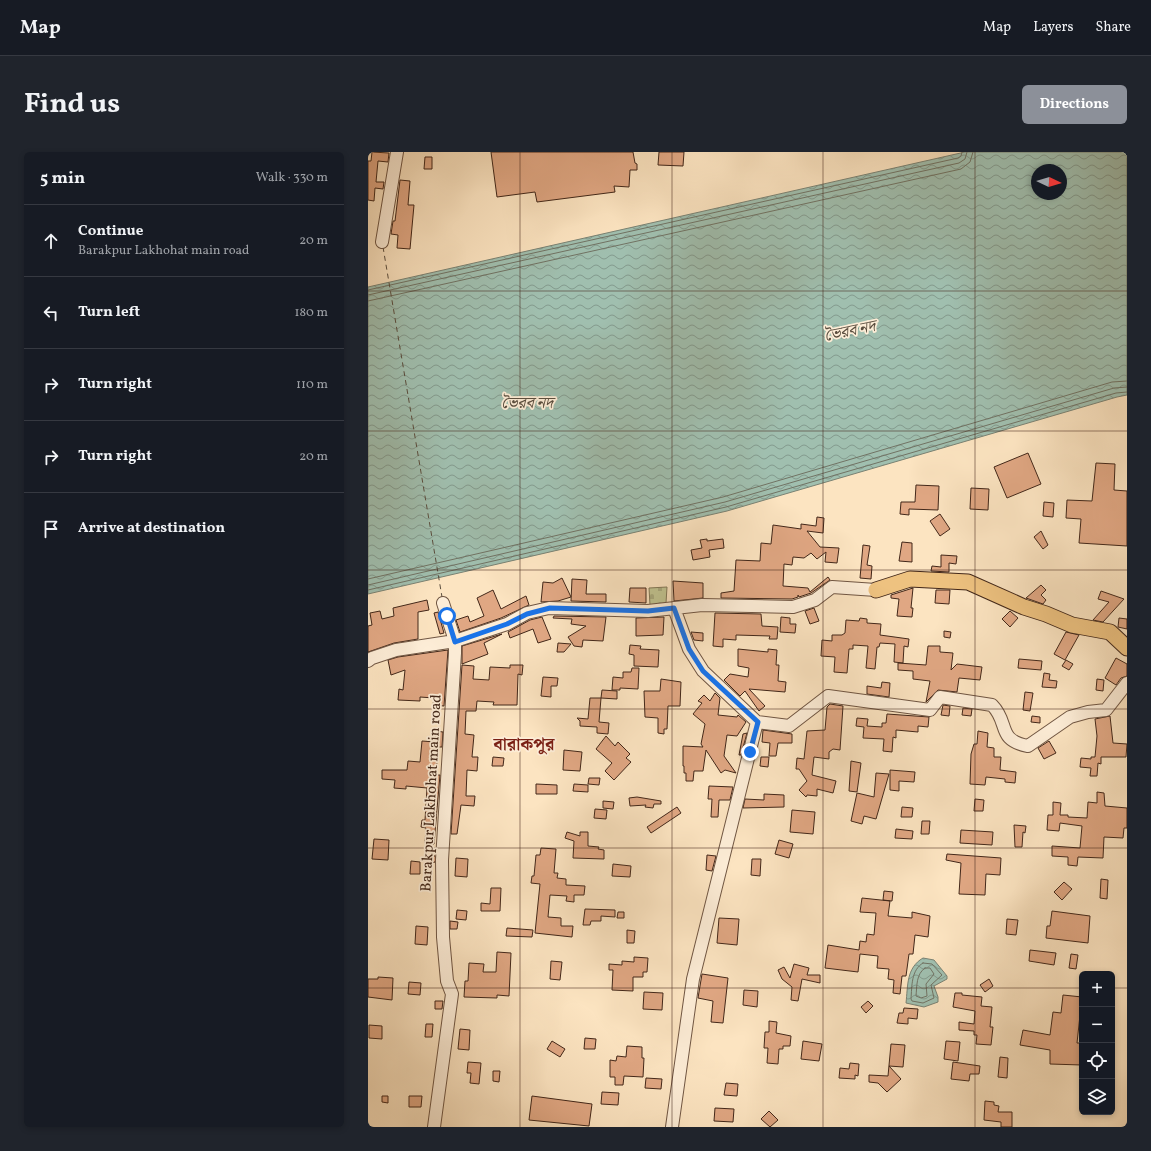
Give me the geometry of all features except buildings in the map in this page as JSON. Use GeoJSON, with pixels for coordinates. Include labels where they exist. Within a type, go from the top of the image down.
{"type":"FeatureCollection","features":[{"type":"Feature","properties":{"kind":"main road"},"geometry":{"type":"LineString","coordinates":[[876,590],[910,578],[968,582],[1024,607],[1072,625],[1110,632],[1127,648]]}},
{"type":"Feature","properties":{"kind":"street"},"geometry":{"type":"LineString","coordinates":[[382,242],[397,152]]}},
{"type":"Feature","properties":{"kind":"street"},"geometry":{"type":"LineString","coordinates":[[368,661],[372,658],[396,650],[455,642],[507,624],[527,614],[550,608],[648,611],[702,605],[794,607],[815,600],[832,587],[876,590]]}},
{"type":"Feature","properties":{"kind":"street","name":"Barakpur Lakhohat main road"},"geometry":{"type":"LineString","coordinates":[[434,1127],[452,994],[447,981],[444,944],[442,860],[450,747],[455,642],[443,603]]}},
{"type":"Feature","properties":{"kind":"street"},"geometry":{"type":"LineString","coordinates":[[674,608],[689,649],[703,671],[758,722],[789,726],[828,696],[930,710],[940,697],[992,705],[1002,719],[1007,738],[1017,744],[1028,746],[1070,717],[1088,712],[1106,710],[1127,683]]}},
{"type":"Feature","properties":{"kind":"street"},"geometry":{"type":"LineString","coordinates":[[672,1127],[693,979],[758,722]]}},
{"type":"Feature","properties":{"kind":"green space"},"geometry":{"type":"Polygon","coordinates":[[[667,587],[666,603],[650,605],[649,588],[667,587]]]}},
{"type":"Feature","properties":{"kind":"water","name":"ভৈরব নদ"},"geometry":{"type":"Polygon","coordinates":[[[965,152],[1127,152],[1127,395],[727,511],[368,594],[368,287],[965,152]]]}},
{"type":"Feature","properties":{"kind":"water"},"geometry":{"type":"Polygon","coordinates":[[[923,958],[934,960],[947,976],[947,979],[934,986],[938,997],[938,1002],[924,1007],[906,1003],[911,972],[917,962],[923,958]]]}},
{"type":"Feature","properties":{"kind":"ferry route"},"geometry":{"type":"LineString","coordinates":[[383,247],[442,597]]}},
{"type":"Feature","properties":{"kind":"district","name":"বারাকপুর"},"geometry":{"type":"Point","coordinates":[524,745]}},
{"type":"Feature","properties":{"kind":"route"},"geometry":{"type":"LineString","coordinates":[[447,616],[455,642],[507,624],[527,614],[550,608],[564,610],[627,609],[648,611],[674,608],[689,649],[703,671],[758,722],[750,752]]}}]}
